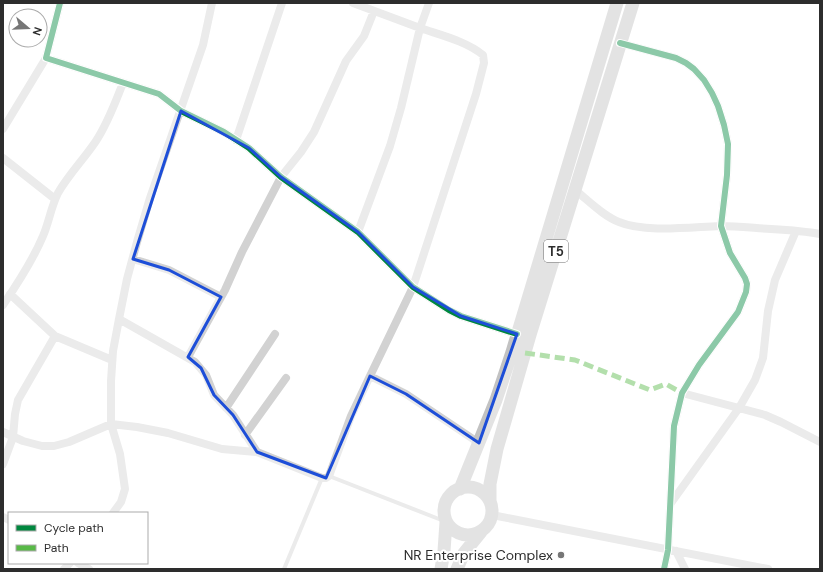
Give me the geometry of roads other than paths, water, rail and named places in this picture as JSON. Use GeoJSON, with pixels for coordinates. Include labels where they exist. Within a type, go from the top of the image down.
{"type":"FeatureCollection","features":[{"type":"Feature","properties":{"kind":"highway","name":"T5"},"geometry":{"type":"LineString","coordinates":[[441,569],[444,551],[446,522],[444,512],[446,502],[452,494],[460,489],[496,400],[617,3]]}},
{"type":"Feature","properties":{"kind":"highway","name":"T5"},"geometry":{"type":"LineString","coordinates":[[492,515],[490,484],[497,449],[633,3]]}},
{"type":"Feature","properties":{"kind":"highway"},"geometry":{"type":"LineString","coordinates":[[460,489],[469,487],[480,490],[490,501]]}},
{"type":"Feature","properties":{"kind":"highway"},"geometry":{"type":"LineString","coordinates":[[457,569],[464,553],[487,527],[492,515]]}},
{"type":"Feature","properties":{"kind":"highway"},"geometry":{"type":"LineString","coordinates":[[446,522],[452,530],[461,535],[471,536],[481,532]]}},
{"type":"Feature","properties":{"kind":"street"},"geometry":{"type":"LineString","coordinates":[[3,129],[46,58],[60,3]]}},
{"type":"Feature","properties":{"kind":"street"},"geometry":{"type":"LineString","coordinates":[[114,512],[121,502],[125,489],[120,454],[111,424],[110,381],[119,319],[133,259],[150,198],[202,45],[212,3]]}},
{"type":"Feature","properties":{"kind":"street"},"geometry":{"type":"LineString","coordinates":[[236,140],[282,3]]}},
{"type":"Feature","properties":{"kind":"street"},"geometry":{"type":"LineString","coordinates":[[3,432],[42,446],[54,446],[69,442],[111,424],[137,427],[168,433],[222,449],[257,452],[326,477],[351,416],[413,287],[482,75],[484,59],[483,55],[470,47],[353,3]]}},
{"type":"Feature","properties":{"kind":"street"},"geometry":{"type":"LineString","coordinates":[[358,232],[390,146],[401,108],[420,28],[429,3]]}},
{"type":"Feature","properties":{"kind":"street"},"geometry":{"type":"LineString","coordinates":[[188,357],[221,297],[242,252],[281,177],[311,137],[346,61],[364,36],[374,11]]}},
{"type":"Feature","properties":{"kind":"street"},"geometry":{"type":"LineString","coordinates":[[620,43],[676,58],[686,63],[704,80],[712,92],[724,125],[728,144],[727,175],[721,226],[730,253],[747,284],[743,301],[732,322],[703,358],[682,393],[674,426],[671,504],[672,550],[664,569]]}},
{"type":"Feature","properties":{"kind":"street"},"geometry":{"type":"LineString","coordinates":[[46,58],[159,94],[181,110],[249,148],[281,177],[358,232],[413,287],[461,316],[517,334]]}},
{"type":"Feature","properties":{"kind":"street"},"geometry":{"type":"LineString","coordinates":[[3,305],[27,268],[44,235],[55,199],[66,180],[96,141],[108,121],[123,83]]}},
{"type":"Feature","properties":{"kind":"street"},"geometry":{"type":"LineString","coordinates":[[3,158],[55,199]]}},
{"type":"Feature","properties":{"kind":"street"},"geometry":{"type":"LineString","coordinates":[[575,190],[608,216],[620,222],[643,227],[670,228],[721,226],[820,234]]}},
{"type":"Feature","properties":{"kind":"street"},"geometry":{"type":"LineString","coordinates":[[671,504],[739,408],[755,380],[763,358],[768,311],[775,280],[796,231]]}},
{"type":"Feature","properties":{"kind":"street"},"geometry":{"type":"LineString","coordinates":[[133,259],[169,270],[221,297]]}},
{"type":"Feature","properties":{"kind":"street"},"geometry":{"type":"LineString","coordinates":[[10,294],[55,336],[112,360]]}},
{"type":"Feature","properties":{"kind":"street"},"geometry":{"type":"LineString","coordinates":[[119,319],[188,357],[201,368],[206,375],[214,395],[233,415],[257,452]]}},
{"type":"Feature","properties":{"kind":"street"},"geometry":{"type":"LineString","coordinates":[[226,408],[275,334]]}},
{"type":"Feature","properties":{"kind":"street"},"geometry":{"type":"LineString","coordinates":[[3,464],[14,437],[15,414],[18,400],[55,336]]}},
{"type":"Feature","properties":{"kind":"street"},"geometry":{"type":"LineString","coordinates":[[370,376],[406,394],[479,443]]}},
{"type":"Feature","properties":{"kind":"street"},"geometry":{"type":"LineString","coordinates":[[245,435],[286,378]]}},
{"type":"Feature","properties":{"kind":"street"},"geometry":{"type":"LineString","coordinates":[[682,393],[739,408],[773,419],[820,442]]}},
{"type":"Feature","properties":{"kind":"street"},"geometry":{"type":"LineString","coordinates":[[492,515],[768,569]]}},
{"type":"Feature","properties":{"kind":"street"},"geometry":{"type":"LineString","coordinates":[[672,550],[685,569]]}},
{"type":"Feature","properties":{"kind":"lane"},"geometry":{"type":"LineString","coordinates":[[284,569],[326,477],[446,522]]}},
{"type":"Feature","properties":{"kind":"place","name":"NR Enterprise Complex"},"geometry":{"type":"Point","coordinates":[561,555]}}]}
